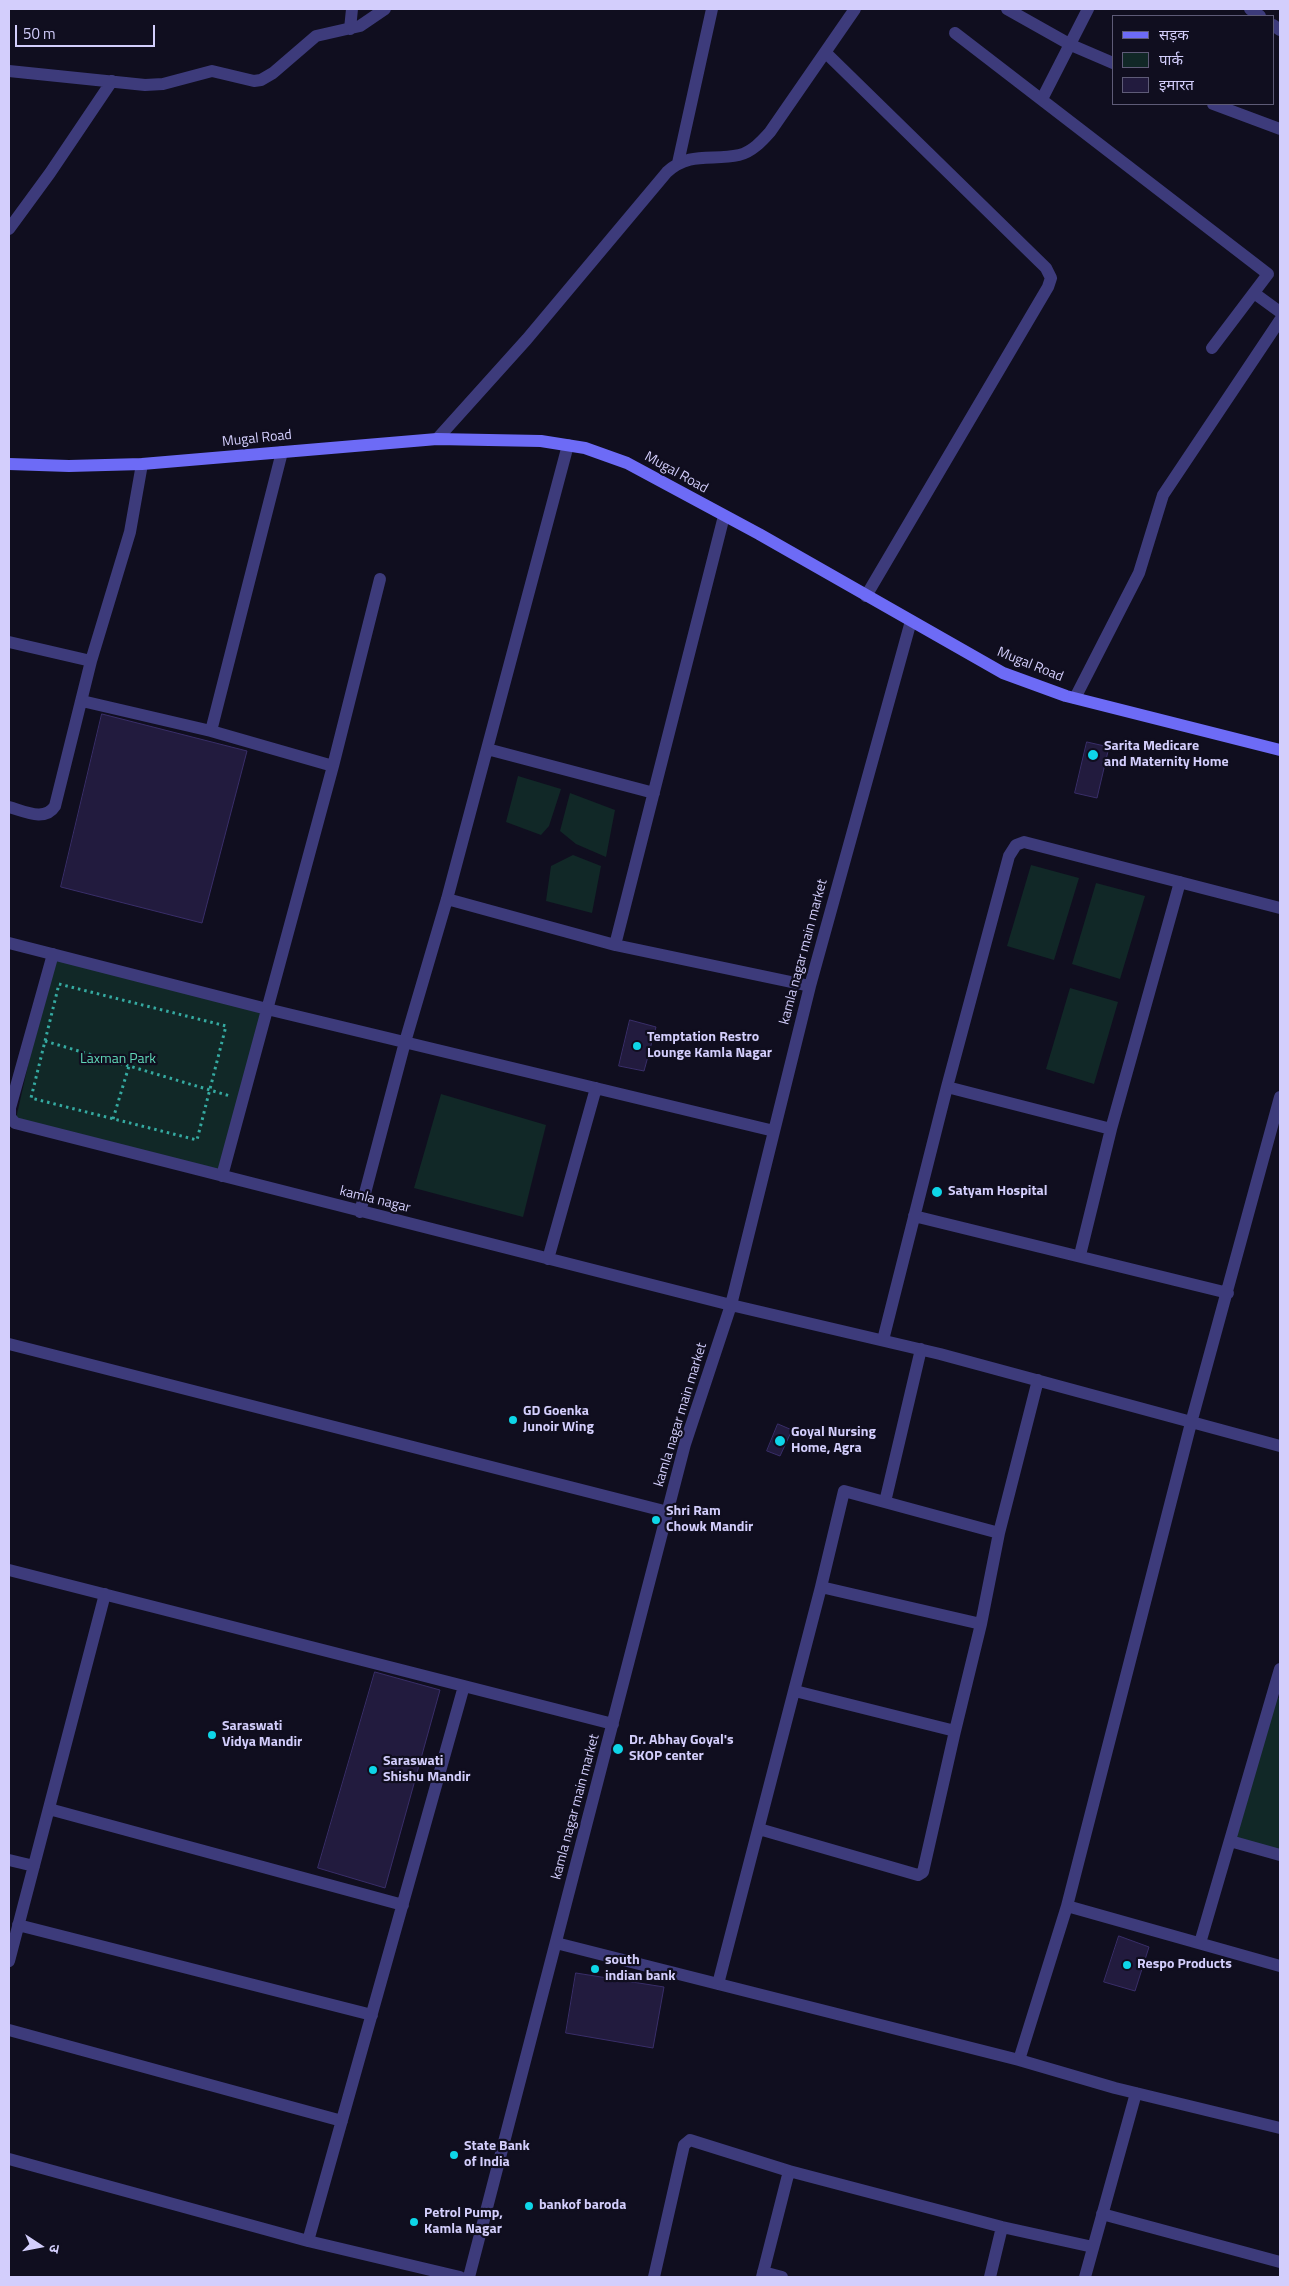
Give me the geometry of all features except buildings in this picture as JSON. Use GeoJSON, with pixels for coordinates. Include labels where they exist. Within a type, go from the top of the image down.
{"type":"FeatureCollection","features":[{"type":"Feature","properties":{"kind":"street"},"geometry":{"type":"LineString","coordinates":[[350,29],[352,9]]}},
{"type":"Feature","properties":{"kind":"street"},"geometry":{"type":"LineString","coordinates":[[9,71],[145,85],[163,84],[212,71],[254,81],[261,80],[273,73],[316,36],[350,29],[369,21],[385,9]]}},
{"type":"Feature","properties":{"kind":"street"},"geometry":{"type":"LineString","coordinates":[[678,163],[712,9]]}},
{"type":"Feature","properties":{"kind":"street"},"geometry":{"type":"LineString","coordinates":[[436,439],[527,339],[667,172],[678,163],[691,159],[740,155],[755,147],[770,132],[856,9]]}},
{"type":"Feature","properties":{"kind":"street"},"geometry":{"type":"LineString","coordinates":[[1007,9],[1071,46],[1112,63]]}},
{"type":"Feature","properties":{"kind":"street"},"geometry":{"type":"LineString","coordinates":[[1042,99],[1071,46],[1088,9]]}},
{"type":"Feature","properties":{"kind":"street"},"geometry":{"type":"LineString","coordinates":[[954,33],[1268,274],[1212,348]]}},
{"type":"Feature","properties":{"kind":"street"},"geometry":{"type":"LineString","coordinates":[[826,53],[1046,268],[1051,278],[1048,287],[866,596]]}},
{"type":"Feature","properties":{"kind":"street"},"geometry":{"type":"LineString","coordinates":[[9,229],[50,173],[112,81]]}},
{"type":"Feature","properties":{"kind":"street"},"geometry":{"type":"LineString","coordinates":[[1216,105],[1280,130]]}},
{"type":"Feature","properties":{"kind":"street"},"geometry":{"type":"LineString","coordinates":[[1254,293],[1280,312]]}},
{"type":"Feature","properties":{"kind":"street"},"geometry":{"type":"LineString","coordinates":[[1075,698],[1139,573],[1163,495],[1280,320]]}},
{"type":"Feature","properties":{"kind":"street","name":"Mugal Road"},"geometry":{"type":"LineString","coordinates":[[9,464],[69,466],[142,464],[436,439],[542,441],[585,448],[627,463],[1003,673],[1075,698],[1280,750]]}},
{"type":"Feature","properties":{"kind":"street"},"geometry":{"type":"LineString","coordinates":[[360,1212],[447,899],[568,445]]}},
{"type":"Feature","properties":{"kind":"street"},"geometry":{"type":"LineString","coordinates":[[210,731],[282,452]]}},
{"type":"Feature","properties":{"kind":"street"},"geometry":{"type":"LineString","coordinates":[[9,807],[42,815],[52,811],[56,806],[91,660],[130,532],[142,464]]}},
{"type":"Feature","properties":{"kind":"street"},"geometry":{"type":"LineString","coordinates":[[615,945],[724,516]]}},
{"type":"Feature","properties":{"kind":"street"},"geometry":{"type":"LineString","coordinates":[[222,1176],[334,766],[380,579]]}},
{"type":"Feature","properties":{"kind":"street","name":"kamla nagar main market"},"geometry":{"type":"LineString","coordinates":[[469,2277],[685,1444],[731,1305],[810,986],[910,621]]}},
{"type":"Feature","properties":{"kind":"street"},"geometry":{"type":"LineString","coordinates":[[9,642],[91,660]]}},
{"type":"Feature","properties":{"kind":"street"},"geometry":{"type":"LineString","coordinates":[[82,701],[210,731],[334,766]]}},
{"type":"Feature","properties":{"kind":"street"},"geometry":{"type":"LineString","coordinates":[[487,749],[654,793]]}},
{"type":"Feature","properties":{"kind":"street"},"geometry":{"type":"LineString","coordinates":[[883,1340],[1008,856],[1016,845],[1024,842],[1280,908]]}},
{"type":"Feature","properties":{"kind":"street"},"geometry":{"type":"LineString","coordinates":[[1080,1255],[1111,1129],[1180,882]]}},
{"type":"Feature","properties":{"kind":"street"},"geometry":{"type":"LineString","coordinates":[[447,899],[615,945],[810,986]]}},
{"type":"Feature","properties":{"kind":"street"},"geometry":{"type":"LineString","coordinates":[[9,943],[267,1009],[774,1131]]}},
{"type":"Feature","properties":{"kind":"street","name":"kamla nagar"},"geometry":{"type":"LineString","coordinates":[[53,954],[10,1108],[12,1121],[18,1125],[731,1305],[920,1349],[1191,1422]]}},
{"type":"Feature","properties":{"kind":"street"},"geometry":{"type":"LineString","coordinates":[[947,1087],[1111,1129]]}},
{"type":"Feature","properties":{"kind":"street"},"geometry":{"type":"LineString","coordinates":[[548,1259],[596,1088]]}},
{"type":"Feature","properties":{"kind":"street"},"geometry":{"type":"LineString","coordinates":[[1019,2060],[1067,1906],[1191,1422],[1228,1293],[1280,1098]]}},
{"type":"Feature","properties":{"kind":"street"},"geometry":{"type":"LineString","coordinates":[[914,1216],[1080,1255],[1228,1293]]}},
{"type":"Feature","properties":{"kind":"street"},"geometry":{"type":"LineString","coordinates":[[9,1344],[668,1512]]}},
{"type":"Feature","properties":{"kind":"street"},"geometry":{"type":"LineString","coordinates":[[886,1502],[920,1349]]}},
{"type":"Feature","properties":{"kind":"street"},"geometry":{"type":"LineString","coordinates":[[759,1829],[921,1874],[981,1624],[998,1533],[1038,1380]]}},
{"type":"Feature","properties":{"kind":"street"},"geometry":{"type":"LineString","coordinates":[[1191,1422],[1280,1446]]}},
{"type":"Feature","properties":{"kind":"street"},"geometry":{"type":"LineString","coordinates":[[718,1984],[795,1691],[844,1491],[998,1533]]}},
{"type":"Feature","properties":{"kind":"street"},"geometry":{"type":"LineString","coordinates":[[9,1570],[613,1724]]}},
{"type":"Feature","properties":{"kind":"street"},"geometry":{"type":"LineString","coordinates":[[821,1587],[981,1624]]}},
{"type":"Feature","properties":{"kind":"street"},"geometry":{"type":"LineString","coordinates":[[9,1961],[105,1594]]}},
{"type":"Feature","properties":{"kind":"street"},"geometry":{"type":"LineString","coordinates":[[1200,1943],[1276,1697],[1280,1669]]}},
{"type":"Feature","properties":{"kind":"street"},"geometry":{"type":"LineString","coordinates":[[308,2241],[464,1686]]}},
{"type":"Feature","properties":{"kind":"street"},"geometry":{"type":"LineString","coordinates":[[795,1691],[955,1731]]}},
{"type":"Feature","properties":{"kind":"street"},"geometry":{"type":"LineString","coordinates":[[49,1809],[402,1905]]}},
{"type":"Feature","properties":{"kind":"street"},"geometry":{"type":"LineString","coordinates":[[1230,1841],[1280,1856]]}},
{"type":"Feature","properties":{"kind":"street"},"geometry":{"type":"LineString","coordinates":[[9,1860],[34,1866]]}},
{"type":"Feature","properties":{"kind":"street"},"geometry":{"type":"LineString","coordinates":[[1067,1906],[1280,1966]]}},
{"type":"Feature","properties":{"kind":"street"},"geometry":{"type":"LineString","coordinates":[[18,1925],[372,2015]]}},
{"type":"Feature","properties":{"kind":"street"},"geometry":{"type":"LineString","coordinates":[[556,1943],[1019,2060],[1136,2093],[1280,2128]]}},
{"type":"Feature","properties":{"kind":"street"},"geometry":{"type":"LineString","coordinates":[[9,2030],[342,2121]]}},
{"type":"Feature","properties":{"kind":"street"},"geometry":{"type":"LineString","coordinates":[[1084,2277],[1136,2093]]}},
{"type":"Feature","properties":{"kind":"street"},"geometry":{"type":"LineString","coordinates":[[654,2277],[684,2144],[687,2140],[789,2171],[1002,2227],[1093,2247]]}},
{"type":"Feature","properties":{"kind":"street"},"geometry":{"type":"LineString","coordinates":[[9,2159],[308,2241],[460,2277]]}},
{"type":"Feature","properties":{"kind":"street"},"geometry":{"type":"LineString","coordinates":[[782,2277],[762,2275],[789,2171]]}},
{"type":"Feature","properties":{"kind":"street"},"geometry":{"type":"LineString","coordinates":[[1102,2214],[1280,2262]]}},
{"type":"Feature","properties":{"kind":"street"},"geometry":{"type":"LineString","coordinates":[[990,2277],[1002,2227]]}},
{"type":"Feature","properties":{"kind":"path"},"geometry":{"type":"LineString","coordinates":[[60,984],[226,1026],[197,1140],[31,1098],[45,1041],[60,984]]}},
{"type":"Feature","properties":{"kind":"path"},"geometry":{"type":"LineString","coordinates":[[45,1041],[210,1090]]}},
{"type":"Feature","properties":{"kind":"path"},"geometry":{"type":"LineString","coordinates":[[113,1119],[129,1066]]}},
{"type":"Feature","properties":{"kind":"green space"},"geometry":{"type":"Polygon","coordinates":[[[518,776],[561,789],[549,826],[541,835],[506,822],[518,776]]]}},
{"type":"Feature","properties":{"kind":"green space"},"geometry":{"type":"Polygon","coordinates":[[[570,793],[615,810],[606,857],[576,844],[560,831],[570,793]]]}},
{"type":"Feature","properties":{"kind":"green space"},"geometry":{"type":"Polygon","coordinates":[[[573,855],[601,866],[592,913],[546,901],[551,866],[573,855]]]}},
{"type":"Feature","properties":{"kind":"green space"},"geometry":{"type":"Polygon","coordinates":[[[1031,865],[1079,878],[1054,960],[1007,946],[1031,865]]]}},
{"type":"Feature","properties":{"kind":"green space"},"geometry":{"type":"Polygon","coordinates":[[[1096,883],[1145,896],[1120,979],[1072,964],[1096,883]]]}},
{"type":"Feature","properties":{"kind":"green space","name":"Laxman Park"},"geometry":{"type":"Polygon","coordinates":[[[53,954],[267,1009],[222,1176],[15,1123],[53,954]]]}},
{"type":"Feature","properties":{"kind":"green space"},"geometry":{"type":"Polygon","coordinates":[[[1070,988],[1118,1002],[1094,1084],[1046,1069],[1070,988]]]}},
{"type":"Feature","properties":{"kind":"green space"},"geometry":{"type":"Polygon","coordinates":[[[441,1094],[546,1125],[523,1217],[414,1188],[441,1094]]]}},
{"type":"Feature","properties":{"kind":"green space"},"geometry":{"type":"Polygon","coordinates":[[[1272,1696],[1280,1698],[1280,1855],[1230,1841],[1272,1696]]]}},
{"type":"Feature","properties":{"kind":"place","name":"Sarita Medicare and Maternity Home"},"geometry":{"type":"Point","coordinates":[1093,755]}},
{"type":"Feature","properties":{"kind":"place","name":"Temptation Restro Lounge Kamla Nagar"},"geometry":{"type":"Point","coordinates":[637,1046]}},
{"type":"Feature","properties":{"kind":"place","name":"Satyam Hospital"},"geometry":{"type":"Point","coordinates":[937,1192]}},
{"type":"Feature","properties":{"kind":"place","name":"GD Goenka Junoir Wing"},"geometry":{"type":"Point","coordinates":[513,1420]}},
{"type":"Feature","properties":{"kind":"place","name":"Goyal Nursing Home, Agra"},"geometry":{"type":"Point","coordinates":[780,1441]}},
{"type":"Feature","properties":{"kind":"place","name":"Shri Ram Chowk Mandir"},"geometry":{"type":"Point","coordinates":[656,1520]}},
{"type":"Feature","properties":{"kind":"place","name":"Saraswati Vidya Mandir"},"geometry":{"type":"Point","coordinates":[212,1735]}},
{"type":"Feature","properties":{"kind":"place","name":"Dr. Abhay Goyal's SKOP center"},"geometry":{"type":"Point","coordinates":[618,1749]}},
{"type":"Feature","properties":{"kind":"place","name":"Saraswati Shishu Mandir"},"geometry":{"type":"Point","coordinates":[373,1770]}},
{"type":"Feature","properties":{"kind":"place","name":"Respo Products"},"geometry":{"type":"Point","coordinates":[1127,1965]}},
{"type":"Feature","properties":{"kind":"place","name":"south indian bank"},"geometry":{"type":"Point","coordinates":[595,1969]}},
{"type":"Feature","properties":{"kind":"place","name":"State Bank of India"},"geometry":{"type":"Point","coordinates":[454,2155]}},
{"type":"Feature","properties":{"kind":"place","name":"bankof baroda"},"geometry":{"type":"Point","coordinates":[529,2206]}},
{"type":"Feature","properties":{"kind":"place","name":"Petrol Pump, Kamla Nagar"},"geometry":{"type":"Point","coordinates":[414,2222]}}]}
